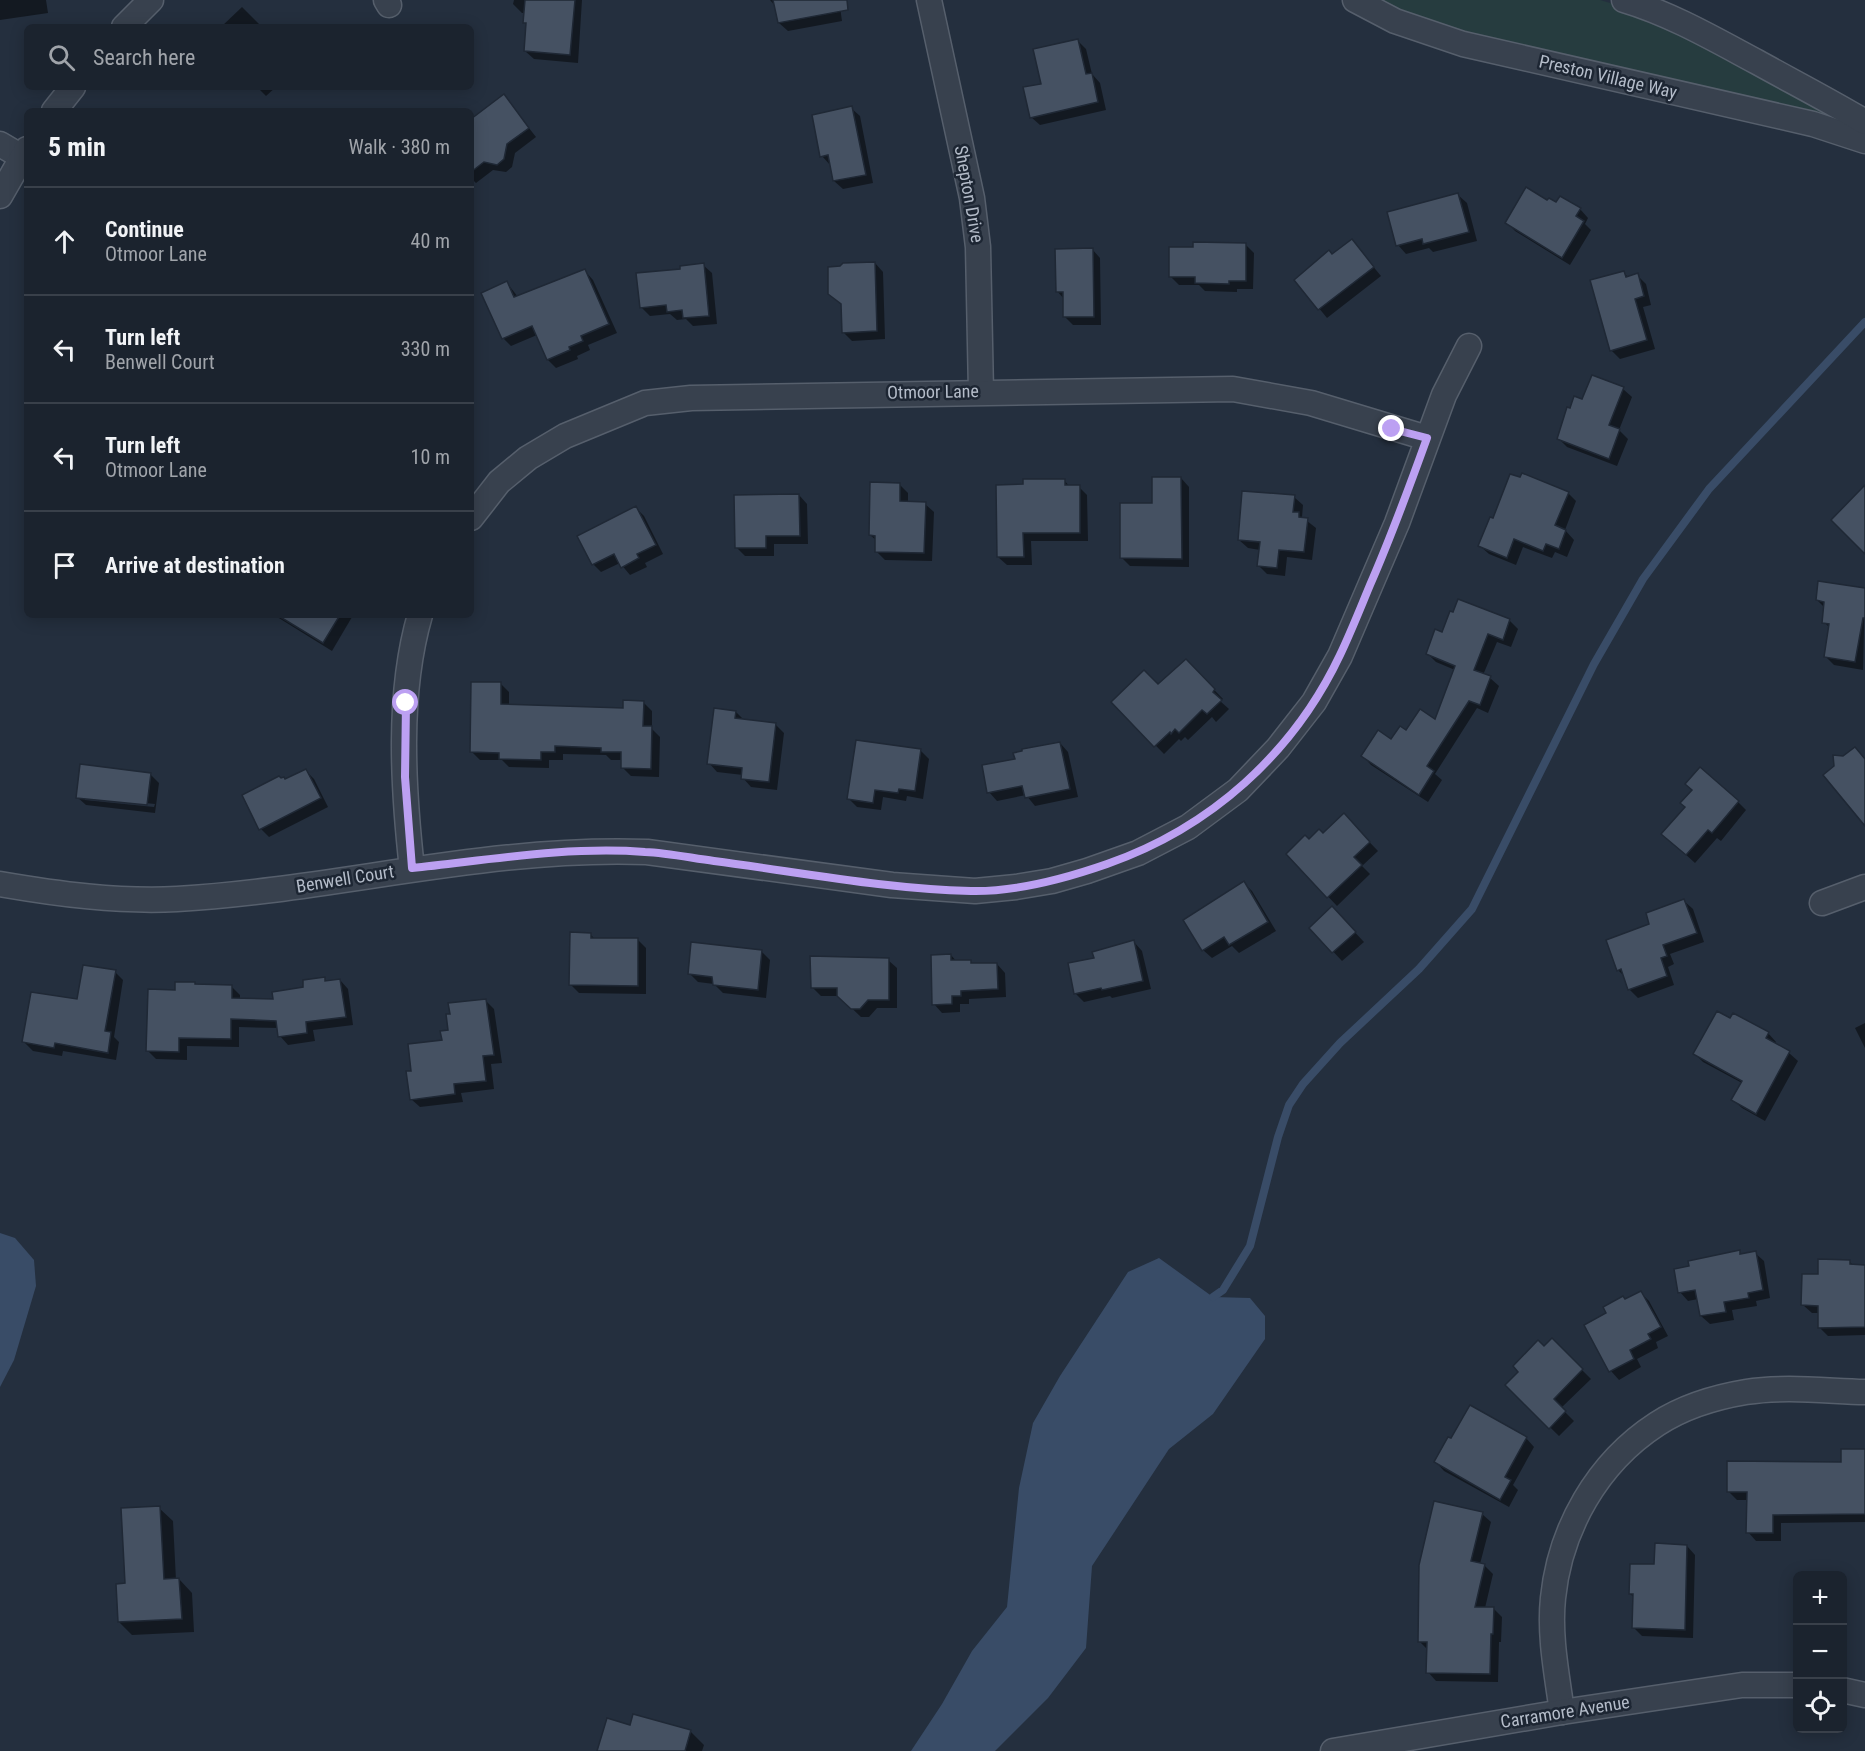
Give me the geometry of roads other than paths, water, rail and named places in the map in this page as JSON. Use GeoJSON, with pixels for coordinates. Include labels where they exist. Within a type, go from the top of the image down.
{"type":"FeatureCollection","features":[{"type":"Feature","properties":{"kind":"street"},"geometry":{"type":"LineString","coordinates":[[127,24],[151,0]]}},
{"type":"Feature","properties":{"kind":"street","name":"Shepton Drive"},"geometry":{"type":"LineString","coordinates":[[929,0],[972,198],[978,247],[981,392]]}},
{"type":"Feature","properties":{"kind":"street","name":"Preston Village Way"},"geometry":{"type":"LineString","coordinates":[[1355,0],[1395,21],[1463,45],[1813,124],[1865,141]]}},
{"type":"Feature","properties":{"kind":"street"},"geometry":{"type":"LineString","coordinates":[[1624,0],[1669,17],[1717,40],[1865,122]]}},
{"type":"Feature","properties":{"kind":"street"},"geometry":{"type":"LineString","coordinates":[[56,108],[71,90]]}},
{"type":"Feature","properties":{"kind":"street"},"geometry":{"type":"LineString","coordinates":[[0,144],[24,153],[0,196]]}},
{"type":"Feature","properties":{"kind":"street","name":"Benwell Court"},"geometry":{"type":"LineString","coordinates":[[0,884],[124,899],[174,899],[242,894],[412,868],[570,852],[647,852],[892,885],[975,891],[1052,881],[1138,853],[1188,827],[1238,790],[1278,748],[1314,702],[1345,645],[1397,523],[1444,395],[1469,346]]}},
{"type":"Feature","properties":{"kind":"street","name":"Otmoor Lane"},"geometry":{"type":"LineString","coordinates":[[474,514],[499,482],[528,458],[565,436],[645,403],[691,398],[1233,389],[1311,403],[1427,438]]}},
{"type":"Feature","properties":{"kind":"street"},"geometry":{"type":"LineString","coordinates":[[412,868],[405,777],[406,703],[413,638],[419,618]]}},
{"type":"Feature","properties":{"kind":"street"},"geometry":{"type":"LineString","coordinates":[[1822,903],[1865,887]]}},
{"type":"Feature","properties":{"kind":"street"},"geometry":{"type":"LineString","coordinates":[[1562,1712],[1553,1640],[1556,1575],[1568,1530],[1580,1506],[1610,1466],[1633,1443],[1657,1424],[1716,1398],[1749,1392],[1785,1390],[1865,1392]]}},
{"type":"Feature","properties":{"kind":"street","name":"Carramore Avenue"},"geometry":{"type":"LineString","coordinates":[[1333,1751],[1562,1712],[1742,1685],[1793,1685]]}},
{"type":"Feature","properties":{"kind":"street"},"geometry":{"type":"LineString","coordinates":[[1847,1691],[1865,1695]]}},
{"type":"Feature","properties":{"kind":"water"},"geometry":{"type":"Polygon","coordinates":[[[0,1233],[15,1238],[34,1260],[36,1286],[14,1360],[0,1387],[0,1233]]]}},
{"type":"Feature","properties":{"kind":"water"},"geometry":{"type":"Polygon","coordinates":[[[1159,1258],[1213,1297],[1250,1298],[1265,1316],[1265,1339],[1213,1414],[1169,1449],[1092,1566],[1086,1648],[1048,1698],[995,1751],[911,1751],[942,1704],[972,1651],[1007,1607],[1019,1488],[1033,1423],[1060,1376],[1128,1272],[1159,1258]]]}},
{"type":"Feature","properties":{"kind":"waterway"},"geometry":{"type":"LineString","coordinates":[[1213,1297],[1223,1290],[1250,1246],[1278,1137],[1289,1105],[1303,1084],[1340,1043],[1419,969],[1472,909],[1594,664],[1643,579],[1709,489],[1865,322]]}}]}
